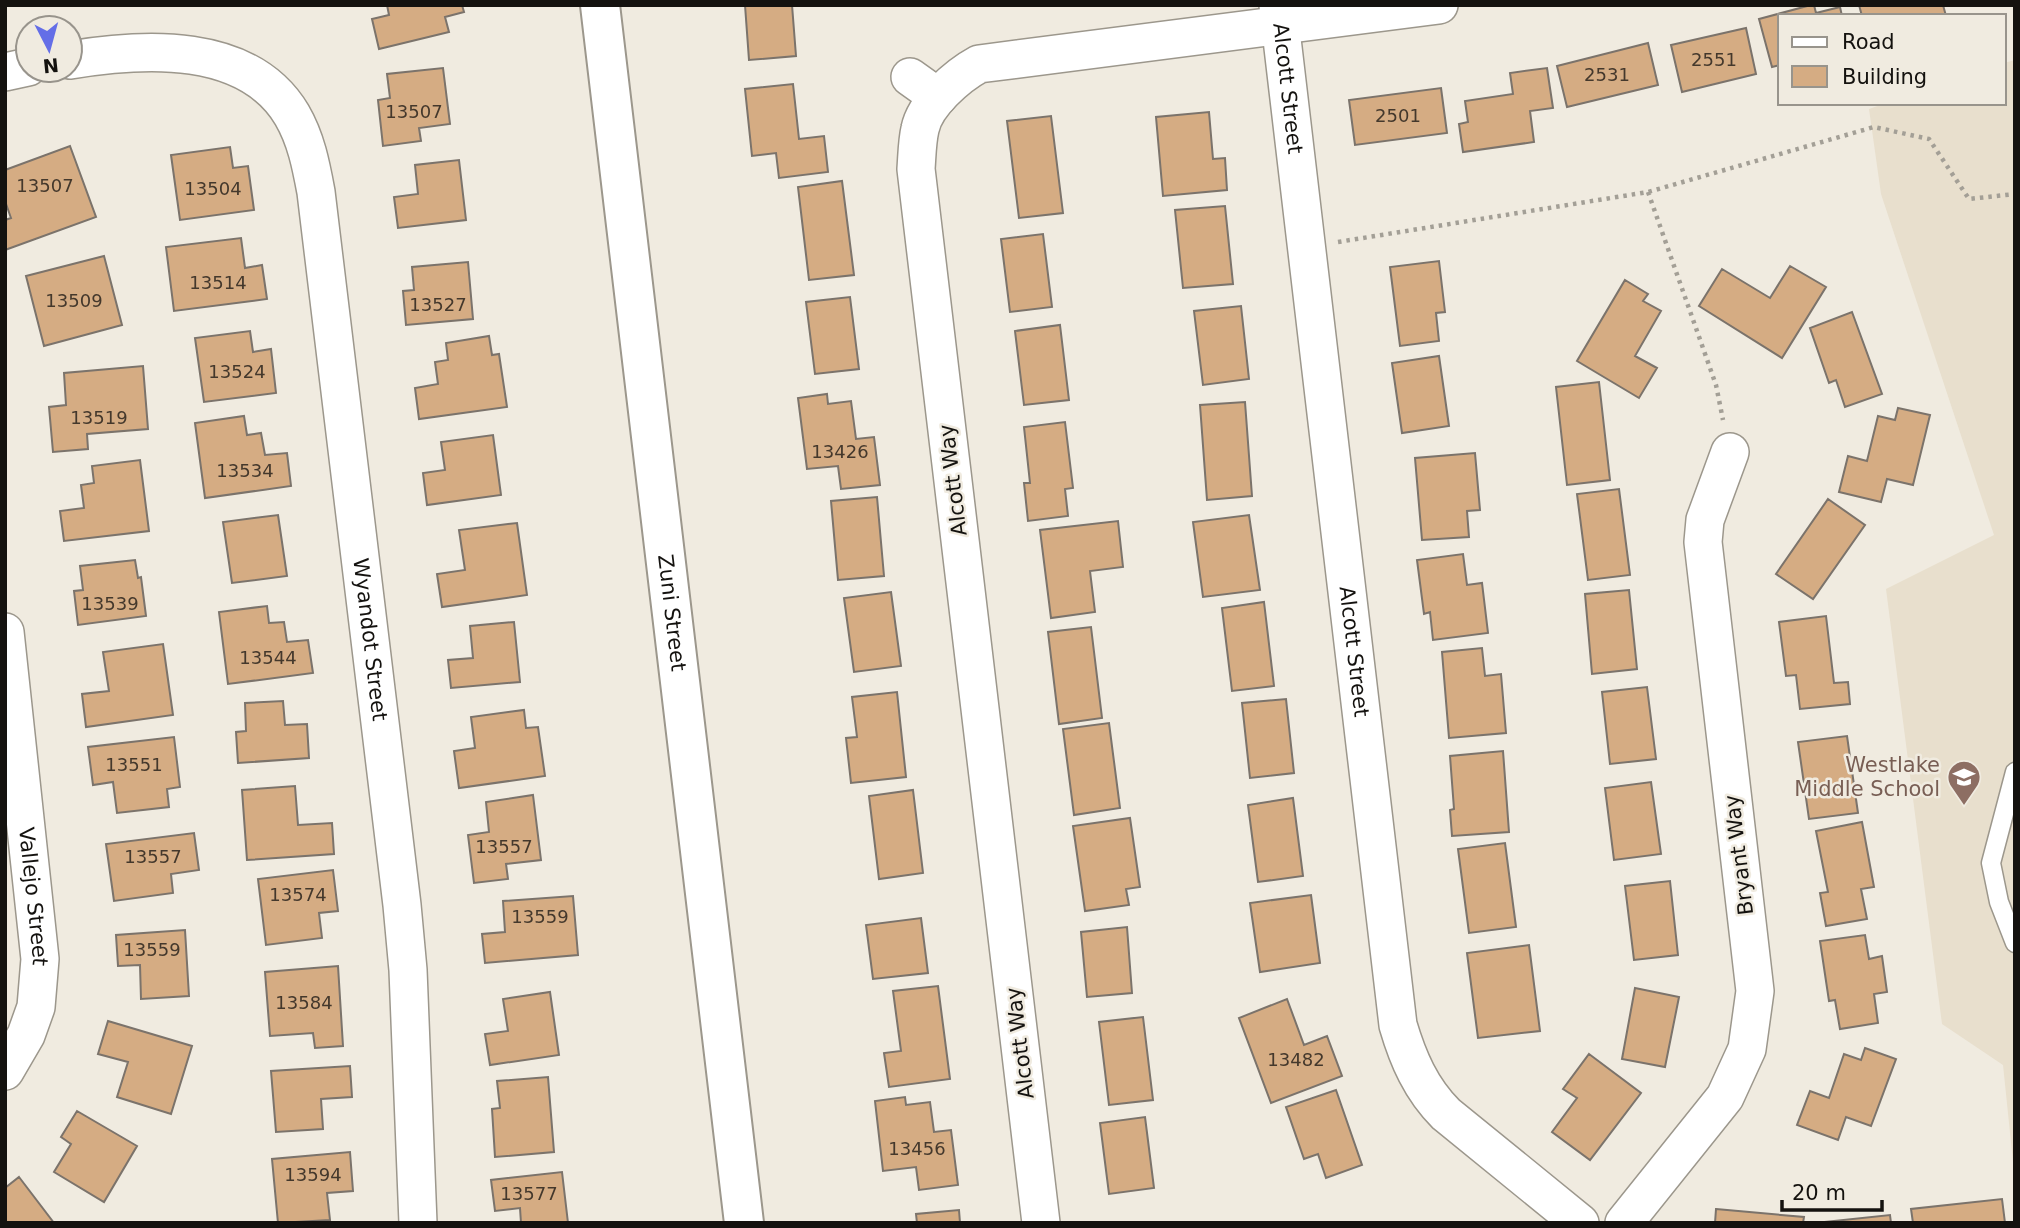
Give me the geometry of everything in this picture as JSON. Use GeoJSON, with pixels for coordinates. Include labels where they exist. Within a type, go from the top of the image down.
{"type":"FeatureCollection","features":[{"type":"Feature","properties":{"kind":"main road","name":"Zuni Street"},"geometry":{"type":"LineString","coordinates":[[600,5],[744,1223]]}},
{"type":"Feature","properties":{"kind":"street","name":"Alcott Way"},"geometry":{"type":"LineString","coordinates":[[1041,1223],[916,169],[924,87],[979,64],[1279,16],[1439,5]]}},
{"type":"Feature","properties":{"kind":"street","name":"Alcott Street"},"geometry":{"type":"LineString","coordinates":[[1279,16],[1398,1025],[1409,1060],[1432,1100],[1580,1223]]}},
{"type":"Feature","properties":{"kind":"street","name":"Wyandot Street"},"geometry":{"type":"LineString","coordinates":[[84,59],[173,53],[232,64],[257,78],[275,93],[291,113],[310,156],[402,905],[410,997],[418,1223]]}},
{"type":"Feature","properties":{"kind":"street","name":"Bryant Way"},"geometry":{"type":"LineString","coordinates":[[1624,1223],[1725,1097],[1747,1049],[1755,991],[1703,542],[1705,520],[1730,452]]}},
{"type":"Feature","properties":{"kind":"street","name":"Vallejo Street"},"geometry":{"type":"LineString","coordinates":[[5,632],[40,960],[36,1007],[26,1035],[5,1071]]}},
{"type":"Feature","properties":{"kind":"lane"},"geometry":{"type":"LineString","coordinates":[[2015,772],[1991,863],[1999,902],[2015,943]]}},
{"type":"Feature","properties":{"kind":"path"},"geometry":{"type":"LineString","coordinates":[[1307,247],[1648,192],[1874,127],[1929,139],[1969,199],[2015,194]]}},
{"type":"Feature","properties":{"kind":"path"},"geometry":{"type":"LineString","coordinates":[[1648,192],[1716,384],[1730,452]]}},
{"type":"Feature","properties":{"kind":"shaded area","name":"Westlake Middle School"},"geometry":{"type":"Polygon","coordinates":[[[2015,60],[2015,1181],[2003,1065],[1942,1024],[1886,589],[1994,535],[1881,194],[1869,109],[1880,105],[2006,105],[2006,62],[2015,60]]]}},
{"type":"Feature","properties":{"kind":"building"},"geometry":{"type":"Polygon","coordinates":[[[387,5],[462,5],[464,12],[445,17],[449,32],[379,49],[372,19],[389,15],[387,5]]]}},
{"type":"Feature","properties":{"kind":"building"},"geometry":{"type":"Polygon","coordinates":[[[745,5],[792,5],[796,56],[749,60],[745,5]]]}},
{"type":"Feature","properties":{"kind":"building"},"geometry":{"type":"Polygon","coordinates":[[[1811,5],[1814,5],[1816,13],[1840,7],[1842,14],[1778,14],[1778,66],[1772,67],[1759,19],[1811,5]]]}},
{"type":"Feature","properties":{"kind":"building"},"geometry":{"type":"Polygon","coordinates":[[[1859,5],[1943,5],[1945,14],[1861,14],[1859,5]]]}},
{"type":"Feature","properties":{"kind":"building"},"geometry":{"type":"Polygon","coordinates":[[[1746,28],[1756,74],[1682,92],[1671,45],[1746,28]]]}},
{"type":"Feature","properties":{"kind":"building"},"geometry":{"type":"Polygon","coordinates":[[[1648,43],[1658,85],[1567,107],[1557,66],[1648,43]]]}},
{"type":"Feature","properties":{"kind":"building"},"geometry":{"type":"Polygon","coordinates":[[[443,68],[450,124],[419,128],[421,141],[383,146],[378,100],[390,98],[387,74],[443,68]]]}},
{"type":"Feature","properties":{"kind":"building"},"geometry":{"type":"Polygon","coordinates":[[[1547,68],[1553,108],[1530,111],[1534,142],[1463,152],[1459,124],[1468,122],[1465,101],[1513,94],[1510,73],[1547,68]]]}},
{"type":"Feature","properties":{"kind":"building"},"geometry":{"type":"Polygon","coordinates":[[[793,84],[799,139],[824,136],[828,172],[779,178],[776,153],[752,156],[745,89],[793,84]]]}},
{"type":"Feature","properties":{"kind":"building"},"geometry":{"type":"Polygon","coordinates":[[[1441,88],[1447,133],[1355,145],[1349,100],[1441,88]]]}},
{"type":"Feature","properties":{"kind":"building"},"geometry":{"type":"Polygon","coordinates":[[[1209,112],[1213,159],[1225,158],[1227,190],[1163,196],[1156,117],[1209,112]]]}},
{"type":"Feature","properties":{"kind":"building"},"geometry":{"type":"Polygon","coordinates":[[[1051,116],[1063,213],[1019,218],[1007,121],[1051,116]]]}},
{"type":"Feature","properties":{"kind":"building"},"geometry":{"type":"Polygon","coordinates":[[[70,146],[96,217],[5,250],[5,220],[11,218],[5,201],[5,170],[70,146]]]}},
{"type":"Feature","properties":{"kind":"building"},"geometry":{"type":"Polygon","coordinates":[[[230,147],[233,168],[248,166],[254,210],[180,220],[171,155],[230,147]]]}},
{"type":"Feature","properties":{"kind":"building"},"geometry":{"type":"Polygon","coordinates":[[[459,160],[466,220],[398,228],[394,197],[418,194],[415,165],[459,160]]]}},
{"type":"Feature","properties":{"kind":"building"},"geometry":{"type":"Polygon","coordinates":[[[842,181],[854,275],[809,280],[798,187],[842,181]]]}},
{"type":"Feature","properties":{"kind":"building"},"geometry":{"type":"Polygon","coordinates":[[[1225,206],[1233,284],[1183,288],[1175,210],[1225,206]]]}},
{"type":"Feature","properties":{"kind":"building"},"geometry":{"type":"Polygon","coordinates":[[[1043,234],[1052,307],[1010,312],[1001,239],[1043,234]]]}},
{"type":"Feature","properties":{"kind":"building"},"geometry":{"type":"Polygon","coordinates":[[[241,238],[245,268],[262,265],[267,299],[174,311],[166,247],[241,238]]]}},
{"type":"Feature","properties":{"kind":"building"},"geometry":{"type":"Polygon","coordinates":[[[104,256],[122,325],[44,346],[26,276],[104,256]]]}},
{"type":"Feature","properties":{"kind":"building"},"geometry":{"type":"Polygon","coordinates":[[[1439,261],[1445,312],[1436,313],[1439,341],[1400,346],[1390,267],[1439,261]]]}},
{"type":"Feature","properties":{"kind":"building"},"geometry":{"type":"Polygon","coordinates":[[[468,262],[473,319],[406,325],[403,291],[414,290],[412,267],[468,262]]]}},
{"type":"Feature","properties":{"kind":"building"},"geometry":{"type":"Polygon","coordinates":[[[1790,266],[1826,287],[1782,358],[1699,306],[1722,269],[1770,298],[1790,266]]]}},
{"type":"Feature","properties":{"kind":"building"},"geometry":{"type":"Polygon","coordinates":[[[1625,280],[1648,294],[1643,301],[1661,311],[1635,356],[1657,368],[1639,398],[1577,361],[1625,280]]]}},
{"type":"Feature","properties":{"kind":"building"},"geometry":{"type":"Polygon","coordinates":[[[850,297],[859,369],[815,374],[806,302],[850,297]]]}},
{"type":"Feature","properties":{"kind":"building"},"geometry":{"type":"Polygon","coordinates":[[[1241,306],[1249,379],[1203,385],[1194,311],[1241,306]]]}},
{"type":"Feature","properties":{"kind":"building"},"geometry":{"type":"Polygon","coordinates":[[[1852,312],[1882,394],[1845,407],[1836,380],[1829,383],[1810,328],[1852,312]]]}},
{"type":"Feature","properties":{"kind":"building"},"geometry":{"type":"Polygon","coordinates":[[[1060,325],[1069,400],[1024,405],[1015,331],[1060,325]]]}},
{"type":"Feature","properties":{"kind":"building"},"geometry":{"type":"Polygon","coordinates":[[[250,331],[253,352],[271,349],[276,393],[204,402],[195,338],[250,331]]]}},
{"type":"Feature","properties":{"kind":"building"},"geometry":{"type":"Polygon","coordinates":[[[489,336],[492,355],[499,354],[507,407],[419,419],[415,388],[438,384],[435,362],[448,360],[446,343],[489,336]]]}},
{"type":"Feature","properties":{"kind":"building"},"geometry":{"type":"Polygon","coordinates":[[[1439,356],[1449,426],[1402,433],[1392,363],[1439,356]]]}},
{"type":"Feature","properties":{"kind":"building"},"geometry":{"type":"Polygon","coordinates":[[[143,366],[148,429],[87,434],[88,449],[53,452],[49,407],[66,405],[64,373],[143,366]]]}},
{"type":"Feature","properties":{"kind":"building"},"geometry":{"type":"Polygon","coordinates":[[[1599,382],[1610,480],[1567,485],[1556,387],[1599,382]]]}},
{"type":"Feature","properties":{"kind":"building"},"geometry":{"type":"Polygon","coordinates":[[[827,394],[828,404],[851,401],[856,439],[874,437],[880,485],[841,489],[838,466],[807,469],[798,398],[827,394]]]}},
{"type":"Feature","properties":{"kind":"building"},"geometry":{"type":"Polygon","coordinates":[[[1245,402],[1252,496],[1207,500],[1200,405],[1245,402]]]}},
{"type":"Feature","properties":{"kind":"building"},"geometry":{"type":"Polygon","coordinates":[[[1898,408],[1930,415],[1913,485],[1887,479],[1881,502],[1839,492],[1848,456],[1867,461],[1878,416],[1895,420],[1898,408]]]}},
{"type":"Feature","properties":{"kind":"building"},"geometry":{"type":"Polygon","coordinates":[[[244,416],[247,435],[261,433],[265,455],[287,453],[291,486],[205,498],[195,423],[244,416]]]}},
{"type":"Feature","properties":{"kind":"building"},"geometry":{"type":"Polygon","coordinates":[[[1065,422],[1073,488],[1065,489],[1068,516],[1028,521],[1024,483],[1030,483],[1024,427],[1065,422]]]}},
{"type":"Feature","properties":{"kind":"building"},"geometry":{"type":"Polygon","coordinates":[[[493,435],[501,495],[427,505],[423,473],[445,470],[441,442],[493,435]]]}},
{"type":"Feature","properties":{"kind":"building"},"geometry":{"type":"Polygon","coordinates":[[[1475,453],[1480,510],[1467,511],[1469,537],[1422,540],[1415,458],[1475,453]]]}},
{"type":"Feature","properties":{"kind":"building"},"geometry":{"type":"Polygon","coordinates":[[[140,460],[149,531],[64,541],[60,511],[84,508],[81,485],[94,483],[92,466],[140,460]]]}},
{"type":"Feature","properties":{"kind":"building"},"geometry":{"type":"Polygon","coordinates":[[[1619,489],[1630,575],[1588,580],[1577,494],[1619,489]]]}},
{"type":"Feature","properties":{"kind":"building"},"geometry":{"type":"Polygon","coordinates":[[[877,497],[884,576],[838,580],[831,501],[877,497]]]}},
{"type":"Feature","properties":{"kind":"building"},"geometry":{"type":"Polygon","coordinates":[[[1828,499],[1865,525],[1813,599],[1776,574],[1828,499]]]}},
{"type":"Feature","properties":{"kind":"building"},"geometry":{"type":"Polygon","coordinates":[[[278,515],[287,576],[232,583],[223,522],[278,515]]]}},
{"type":"Feature","properties":{"kind":"building"},"geometry":{"type":"Polygon","coordinates":[[[1249,515],[1260,590],[1203,597],[1193,522],[1249,515]]]}},
{"type":"Feature","properties":{"kind":"building"},"geometry":{"type":"Polygon","coordinates":[[[1118,521],[1123,567],[1090,571],[1095,612],[1051,618],[1040,530],[1118,521]]]}},
{"type":"Feature","properties":{"kind":"building"},"geometry":{"type":"Polygon","coordinates":[[[517,523],[527,595],[442,607],[437,574],[465,570],[459,530],[517,523]]]}},
{"type":"Feature","properties":{"kind":"building"},"geometry":{"type":"Polygon","coordinates":[[[1463,554],[1467,585],[1482,583],[1488,633],[1433,640],[1430,612],[1424,614],[1417,560],[1463,554]]]}},
{"type":"Feature","properties":{"kind":"building"},"geometry":{"type":"Polygon","coordinates":[[[135,560],[138,578],[141,577],[146,616],[78,625],[74,591],[83,590],[80,566],[135,560]]]}},
{"type":"Feature","properties":{"kind":"building"},"geometry":{"type":"Polygon","coordinates":[[[1629,590],[1637,669],[1592,674],[1585,594],[1629,590]]]}},
{"type":"Feature","properties":{"kind":"building"},"geometry":{"type":"Polygon","coordinates":[[[891,592],[901,666],[854,672],[844,598],[891,592]]]}},
{"type":"Feature","properties":{"kind":"building"},"geometry":{"type":"Polygon","coordinates":[[[1264,602],[1274,686],[1232,691],[1222,608],[1264,602]]]}},
{"type":"Feature","properties":{"kind":"building"},"geometry":{"type":"Polygon","coordinates":[[[267,606],[269,623],[284,622],[287,642],[308,640],[313,673],[228,684],[219,612],[267,606]]]}},
{"type":"Feature","properties":{"kind":"building"},"geometry":{"type":"Polygon","coordinates":[[[1826,616],[1834,683],[1848,682],[1850,704],[1800,709],[1796,675],[1786,676],[1779,622],[1826,616]]]}},
{"type":"Feature","properties":{"kind":"building"},"geometry":{"type":"Polygon","coordinates":[[[514,622],[520,682],[451,688],[448,660],[473,658],[470,626],[514,622]]]}},
{"type":"Feature","properties":{"kind":"building"},"geometry":{"type":"Polygon","coordinates":[[[1091,627],[1102,718],[1059,724],[1048,632],[1091,627]]]}},
{"type":"Feature","properties":{"kind":"building"},"geometry":{"type":"Polygon","coordinates":[[[163,644],[173,715],[86,727],[82,694],[109,691],[103,652],[163,644]]]}},
{"type":"Feature","properties":{"kind":"building"},"geometry":{"type":"Polygon","coordinates":[[[1482,648],[1485,676],[1501,674],[1506,733],[1449,738],[1442,652],[1482,648]]]}},
{"type":"Feature","properties":{"kind":"building"},"geometry":{"type":"Polygon","coordinates":[[[1647,687],[1656,759],[1610,764],[1602,692],[1647,687]]]}},
{"type":"Feature","properties":{"kind":"building"},"geometry":{"type":"Polygon","coordinates":[[[897,692],[906,777],[851,783],[846,738],[857,737],[852,697],[897,692]]]}},
{"type":"Feature","properties":{"kind":"building"},"geometry":{"type":"Polygon","coordinates":[[[1286,699],[1294,773],[1250,778],[1242,703],[1286,699]]]}},
{"type":"Feature","properties":{"kind":"building"},"geometry":{"type":"Polygon","coordinates":[[[283,701],[285,725],[307,724],[309,758],[238,763],[236,732],[246,731],[245,703],[283,701]]]}},
{"type":"Feature","properties":{"kind":"building"},"geometry":{"type":"Polygon","coordinates":[[[524,710],[526,728],[538,727],[545,776],[459,788],[454,751],[475,748],[471,717],[524,710]]]}},
{"type":"Feature","properties":{"kind":"building"},"geometry":{"type":"Polygon","coordinates":[[[1109,723],[1120,808],[1074,815],[1063,729],[1109,723]]]}},
{"type":"Feature","properties":{"kind":"building"},"geometry":{"type":"Polygon","coordinates":[[[1847,736],[1858,813],[1809,819],[1798,742],[1847,736]]]}},
{"type":"Feature","properties":{"kind":"building"},"geometry":{"type":"Polygon","coordinates":[[[174,737],[180,787],[167,789],[169,807],[117,813],[113,782],[93,785],[88,747],[174,737]]]}},
{"type":"Feature","properties":{"kind":"building"},"geometry":{"type":"Polygon","coordinates":[[[1503,751],[1509,832],[1452,836],[1450,810],[1454,809],[1450,756],[1503,751]]]}},
{"type":"Feature","properties":{"kind":"building"},"geometry":{"type":"Polygon","coordinates":[[[1651,782],[1661,854],[1614,860],[1605,788],[1651,782]]]}},
{"type":"Feature","properties":{"kind":"building"},"geometry":{"type":"Polygon","coordinates":[[[295,786],[298,825],[332,823],[334,854],[247,860],[242,790],[295,786]]]}},
{"type":"Feature","properties":{"kind":"building"},"geometry":{"type":"Polygon","coordinates":[[[913,790],[923,873],[879,879],[869,796],[913,790]]]}},
{"type":"Feature","properties":{"kind":"building"},"geometry":{"type":"Polygon","coordinates":[[[533,795],[541,860],[506,864],[508,879],[474,883],[468,835],[489,832],[486,802],[533,795]]]}},
{"type":"Feature","properties":{"kind":"building"},"geometry":{"type":"Polygon","coordinates":[[[1293,798],[1303,876],[1258,882],[1248,805],[1293,798]]]}},
{"type":"Feature","properties":{"kind":"building"},"geometry":{"type":"Polygon","coordinates":[[[1130,818],[1140,887],[1126,889],[1129,905],[1085,911],[1073,826],[1130,818]]]}},
{"type":"Feature","properties":{"kind":"building"},"geometry":{"type":"Polygon","coordinates":[[[1862,822],[1874,887],[1861,889],[1867,919],[1826,926],[1820,893],[1828,892],[1816,831],[1862,822]]]}},
{"type":"Feature","properties":{"kind":"building"},"geometry":{"type":"Polygon","coordinates":[[[194,833],[199,870],[171,874],[173,893],[114,901],[106,844],[194,833]]]}},
{"type":"Feature","properties":{"kind":"building"},"geometry":{"type":"Polygon","coordinates":[[[1505,843],[1516,927],[1469,933],[1458,849],[1505,843]]]}},
{"type":"Feature","properties":{"kind":"building"},"geometry":{"type":"Polygon","coordinates":[[[333,870],[338,911],[319,913],[322,938],[266,945],[258,879],[333,870]]]}},
{"type":"Feature","properties":{"kind":"building"},"geometry":{"type":"Polygon","coordinates":[[[1670,881],[1678,955],[1634,960],[1625,886],[1670,881]]]}},
{"type":"Feature","properties":{"kind":"building"},"geometry":{"type":"Polygon","coordinates":[[[1311,895],[1320,963],[1260,972],[1250,903],[1311,895]]]}},
{"type":"Feature","properties":{"kind":"building"},"geometry":{"type":"Polygon","coordinates":[[[573,896],[578,955],[485,963],[482,934],[505,932],[503,901],[573,896]]]}},
{"type":"Feature","properties":{"kind":"building"},"geometry":{"type":"Polygon","coordinates":[[[921,918],[928,973],[873,979],[866,925],[921,918]]]}},
{"type":"Feature","properties":{"kind":"building"},"geometry":{"type":"Polygon","coordinates":[[[1127,927],[1132,993],[1087,997],[1081,932],[1127,927]]]}},
{"type":"Feature","properties":{"kind":"building"},"geometry":{"type":"Polygon","coordinates":[[[185,930],[189,996],[141,999],[140,965],[118,966],[116,935],[185,930]]]}},
{"type":"Feature","properties":{"kind":"building"},"geometry":{"type":"Polygon","coordinates":[[[1865,935],[1869,959],[1882,956],[1887,992],[1874,994],[1878,1023],[1840,1029],[1835,1000],[1829,1001],[1820,941],[1865,935]]]}},
{"type":"Feature","properties":{"kind":"building"},"geometry":{"type":"Polygon","coordinates":[[[1529,945],[1540,1031],[1478,1038],[1467,953],[1529,945]]]}},
{"type":"Feature","properties":{"kind":"building"},"geometry":{"type":"Polygon","coordinates":[[[338,966],[343,1046],[315,1048],[313,1033],[270,1036],[265,972],[338,966]]]}},
{"type":"Feature","properties":{"kind":"building"},"geometry":{"type":"Polygon","coordinates":[[[938,986],[950,1079],[889,1087],[884,1053],[901,1051],[893,991],[938,986]]]}},
{"type":"Feature","properties":{"kind":"building"},"geometry":{"type":"Polygon","coordinates":[[[1635,988],[1679,997],[1665,1067],[1622,1059],[1635,988]]]}},
{"type":"Feature","properties":{"kind":"building"},"geometry":{"type":"Polygon","coordinates":[[[550,992],[559,1055],[490,1065],[485,1034],[508,1031],[503,999],[550,992]]]}},
{"type":"Feature","properties":{"kind":"building"},"geometry":{"type":"Polygon","coordinates":[[[1287,999],[1304,1045],[1327,1036],[1342,1076],[1271,1103],[1239,1018],[1287,999]]]}},
{"type":"Feature","properties":{"kind":"building"},"geometry":{"type":"Polygon","coordinates":[[[1143,1017],[1153,1100],[1109,1105],[1099,1022],[1143,1017]]]}},
{"type":"Feature","properties":{"kind":"building"},"geometry":{"type":"Polygon","coordinates":[[[108,1021],[192,1046],[171,1114],[117,1097],[128,1062],[98,1054],[108,1021]]]}},
{"type":"Feature","properties":{"kind":"building"},"geometry":{"type":"Polygon","coordinates":[[[1865,1048],[1896,1059],[1871,1126],[1846,1117],[1838,1140],[1797,1125],[1810,1091],[1829,1098],[1844,1054],[1861,1060],[1865,1048]]]}},
{"type":"Feature","properties":{"kind":"building"},"geometry":{"type":"Polygon","coordinates":[[[1589,1054],[1641,1093],[1590,1160],[1552,1132],[1577,1098],[1563,1089],[1589,1054]]]}},
{"type":"Feature","properties":{"kind":"building"},"geometry":{"type":"Polygon","coordinates":[[[350,1066],[352,1097],[321,1099],[323,1129],[276,1132],[271,1071],[350,1066]]]}},
{"type":"Feature","properties":{"kind":"building"},"geometry":{"type":"Polygon","coordinates":[[[548,1077],[554,1152],[495,1157],[492,1109],[500,1108],[497,1081],[548,1077]]]}},
{"type":"Feature","properties":{"kind":"building"},"geometry":{"type":"Polygon","coordinates":[[[1336,1090],[1362,1165],[1326,1178],[1318,1154],[1304,1159],[1286,1107],[1336,1090]]]}},
{"type":"Feature","properties":{"kind":"building"},"geometry":{"type":"Polygon","coordinates":[[[905,1097],[906,1105],[930,1102],[934,1132],[951,1130],[958,1185],[919,1190],[916,1167],[883,1171],[875,1101],[905,1097]]]}},
{"type":"Feature","properties":{"kind":"building"},"geometry":{"type":"Polygon","coordinates":[[[77,1111],[137,1146],[104,1202],[54,1172],[71,1144],[61,1137],[77,1111]]]}},
{"type":"Feature","properties":{"kind":"building"},"geometry":{"type":"Polygon","coordinates":[[[1145,1117],[1154,1188],[1109,1194],[1100,1123],[1145,1117]]]}},
{"type":"Feature","properties":{"kind":"building"},"geometry":{"type":"Polygon","coordinates":[[[350,1152],[353,1191],[327,1193],[330,1220],[278,1223],[272,1159],[350,1152]]]}},
{"type":"Feature","properties":{"kind":"building"},"geometry":{"type":"Polygon","coordinates":[[[562,1172],[568,1223],[521,1223],[520,1208],[495,1211],[491,1180],[562,1172]]]}},
{"type":"Feature","properties":{"kind":"building"},"geometry":{"type":"Polygon","coordinates":[[[19,1177],[54,1223],[5,1223],[5,1188],[19,1177]]]}},
{"type":"Feature","properties":{"kind":"building"},"geometry":{"type":"Polygon","coordinates":[[[2002,1199],[2005,1223],[1913,1223],[1911,1209],[2002,1199]]]}},
{"type":"Feature","properties":{"kind":"building"},"geometry":{"type":"Polygon","coordinates":[[[1716,1209],[1804,1217],[1803,1223],[1715,1223],[1716,1209]]]}},
{"type":"Feature","properties":{"kind":"building"},"geometry":{"type":"Polygon","coordinates":[[[959,1210],[960,1223],[917,1223],[916,1214],[959,1210]]]}},
{"type":"Feature","properties":{"kind":"building"},"geometry":{"type":"Polygon","coordinates":[[[1890,1215],[1891,1223],[1815,1223],[1890,1215]]]}},
{"type":"Feature","properties":{"kind":"place","name":"Westlake Middle School"},"geometry":{"type":"Point","coordinates":[1964,807]}}]}
